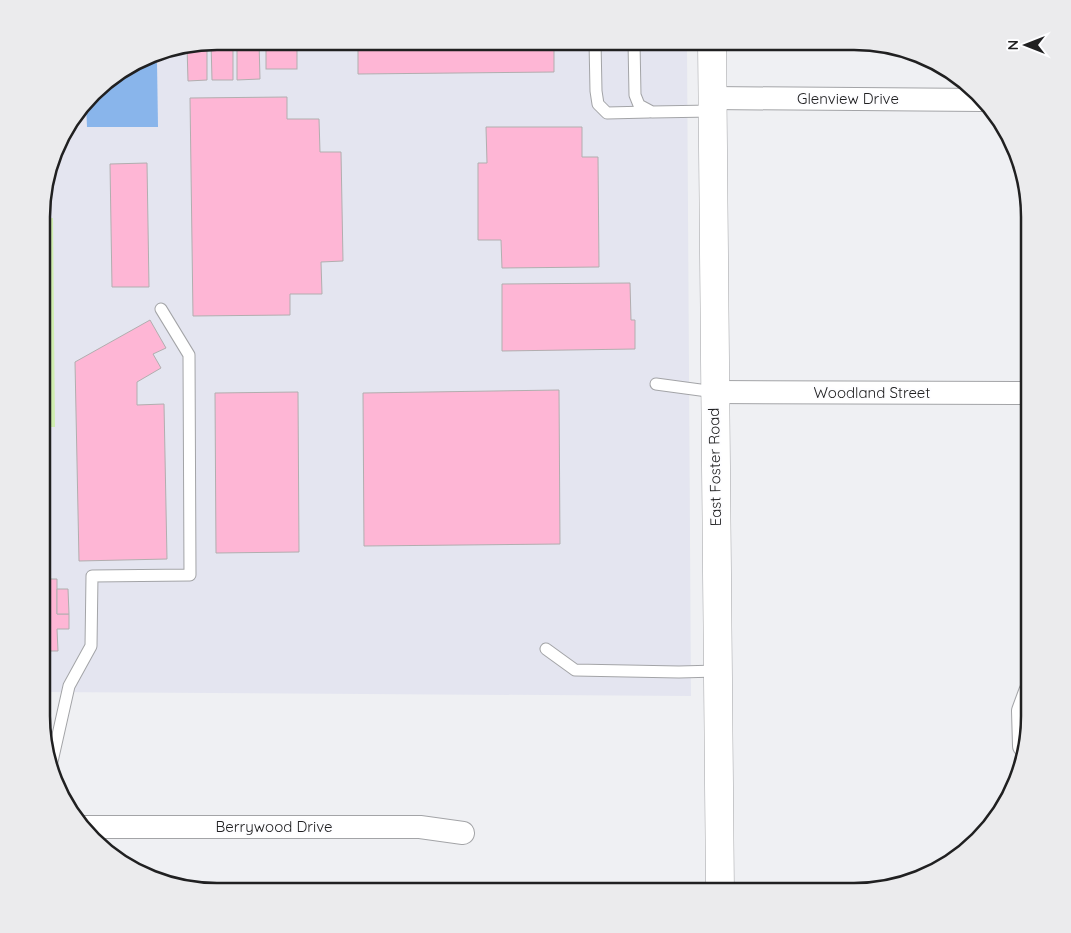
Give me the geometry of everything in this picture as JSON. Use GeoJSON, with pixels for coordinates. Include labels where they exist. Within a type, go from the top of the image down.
{"type":"FeatureCollection","features":[{"type":"Feature","properties":{"kind":"street","name":"East Foster Road"},"geometry":{"type":"LineString","coordinates":[[712,50],[720,883]]}},
{"type":"Feature","properties":{"kind":"street","name":"Glenview Drive"},"geometry":{"type":"LineString","coordinates":[[712,105],[973,100]]}},
{"type":"Feature","properties":{"kind":"street","name":"Woodland Street"},"geometry":{"type":"LineString","coordinates":[[715,392],[1021,393]]}},
{"type":"Feature","properties":{"kind":"street","name":"Berrywood Drive"},"geometry":{"type":"LineString","coordinates":[[92,827],[420,827],[463,833]]}},
{"type":"Feature","properties":{"kind":"lane"},"geometry":{"type":"LineString","coordinates":[[595,50],[598,104],[606,113],[652,112],[712,105]]}},
{"type":"Feature","properties":{"kind":"lane"},"geometry":{"type":"LineString","coordinates":[[634,50],[635,95],[639,105],[652,112]]}},
{"type":"Feature","properties":{"kind":"lane"},"geometry":{"type":"LineString","coordinates":[[54,751],[69,686],[91,646],[92,576],[190,575],[189,355],[161,309]]}},
{"type":"Feature","properties":{"kind":"lane"},"geometry":{"type":"LineString","coordinates":[[656,384],[715,392]]}},
{"type":"Feature","properties":{"kind":"lane"},"geometry":{"type":"LineString","coordinates":[[546,649],[575,670],[717,671]]}},
{"type":"Feature","properties":{"kind":"shaded area"},"geometry":{"type":"Polygon","coordinates":[[[687,50],[691,696],[50,692],[51,195],[59,163],[72,133],[91,107],[107,91],[143,67],[163,59],[195,51],[687,50]]]}},
{"type":"Feature","properties":{"kind":"green space"},"geometry":{"type":"Polygon","coordinates":[[[50,218],[53,218],[55,427],[50,427],[50,218]]]}},
{"type":"Feature","properties":{"kind":"water"},"geometry":{"type":"Polygon","coordinates":[[[157,63],[158,127],[87,127],[86,113],[107,91],[133,72],[157,63]]]}},
{"type":"Feature","properties":{"kind":"building"},"geometry":{"type":"Polygon","coordinates":[[[207,50],[207,80],[188,81],[187,53],[207,50]]]}},
{"type":"Feature","properties":{"kind":"building"},"geometry":{"type":"Polygon","coordinates":[[[211,50],[233,50],[233,80],[212,80],[211,50]]]}},
{"type":"Feature","properties":{"kind":"building"},"geometry":{"type":"Polygon","coordinates":[[[237,50],[259,50],[260,79],[237,80],[237,50]]]}},
{"type":"Feature","properties":{"kind":"building"},"geometry":{"type":"Polygon","coordinates":[[[266,50],[297,50],[297,69],[266,69],[266,50]]]}},
{"type":"Feature","properties":{"kind":"building"},"geometry":{"type":"Polygon","coordinates":[[[358,50],[554,50],[554,72],[358,74],[358,50]]]}},
{"type":"Feature","properties":{"kind":"building"},"geometry":{"type":"Polygon","coordinates":[[[287,97],[287,119],[319,119],[320,152],[341,152],[343,261],[321,262],[322,294],[290,294],[290,315],[193,316],[190,98],[287,97]]]}},
{"type":"Feature","properties":{"kind":"building"},"geometry":{"type":"Polygon","coordinates":[[[486,127],[582,127],[582,157],[598,157],[599,267],[502,268],[501,240],[478,240],[478,163],[487,163],[486,127]]]}},
{"type":"Feature","properties":{"kind":"building"},"geometry":{"type":"Polygon","coordinates":[[[147,163],[149,287],[112,287],[110,164],[147,163]]]}},
{"type":"Feature","properties":{"kind":"building"},"geometry":{"type":"Polygon","coordinates":[[[630,283],[631,320],[635,320],[635,349],[502,351],[502,284],[630,283]]]}},
{"type":"Feature","properties":{"kind":"building"},"geometry":{"type":"Polygon","coordinates":[[[150,320],[166,348],[153,354],[161,368],[137,382],[137,405],[164,404],[167,559],[79,561],[75,362],[150,320]]]}},
{"type":"Feature","properties":{"kind":"building"},"geometry":{"type":"Polygon","coordinates":[[[559,390],[560,544],[364,546],[363,393],[559,390]]]}},
{"type":"Feature","properties":{"kind":"building"},"geometry":{"type":"Polygon","coordinates":[[[298,392],[299,552],[216,553],[215,393],[298,392]]]}},
{"type":"Feature","properties":{"kind":"building"},"geometry":{"type":"Polygon","coordinates":[[[50,579],[57,579],[57,614],[69,614],[69,629],[57,629],[58,651],[50,651],[50,579]]]}},
{"type":"Feature","properties":{"kind":"building"},"geometry":{"type":"Polygon","coordinates":[[[57,589],[68,589],[69,614],[57,614],[57,589]]]}}]}
